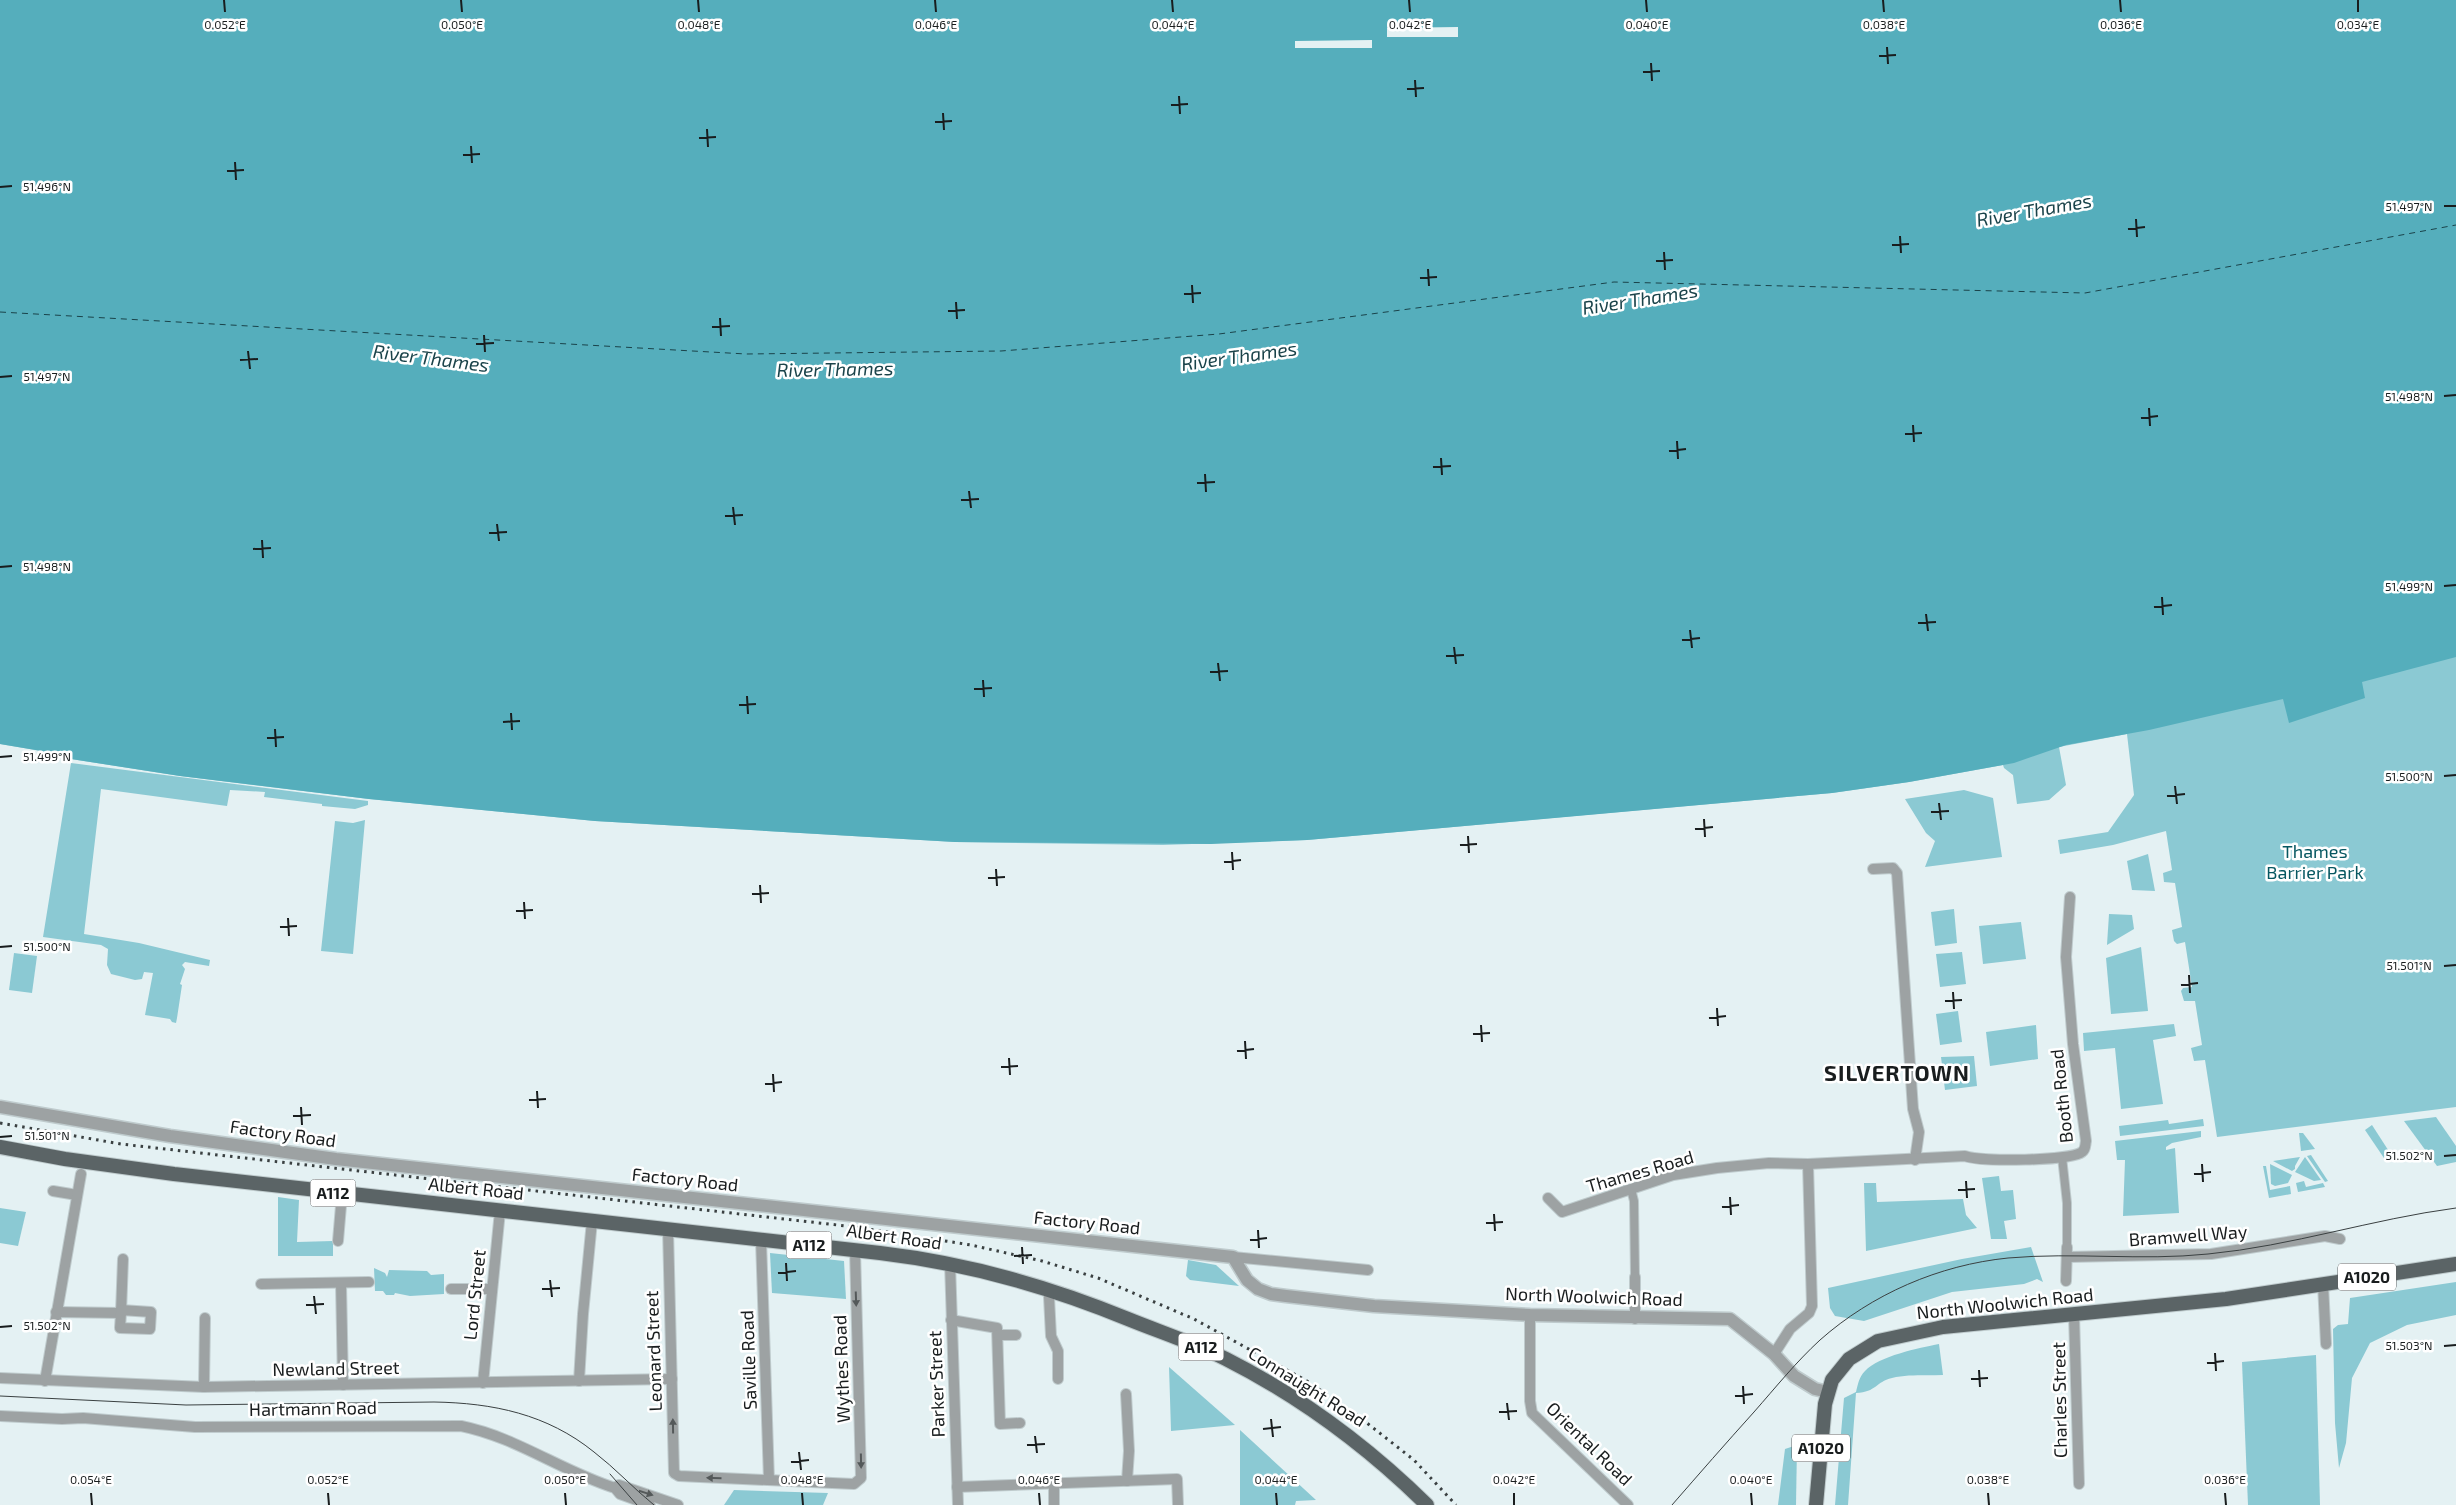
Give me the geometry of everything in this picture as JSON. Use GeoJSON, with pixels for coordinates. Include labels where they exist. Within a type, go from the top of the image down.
{"type":"FeatureCollection","features":[{"type":"Feature","properties":{"kind":"main road","name":"Albert Road"},"geometry":{"type":"LineString","coordinates":[[0,1147],[96,1164],[342,1194],[855,1250],[950,1263]]}},
{"type":"Feature","properties":{"kind":"main road","name":"Connaught Road"},"geometry":{"type":"LineString","coordinates":[[950,1263],[1052,1290],[1189,1342],[1226,1359],[1328,1419],[1360,1443],[1427,1505]]}},
{"type":"Feature","properties":{"kind":"main road","name":"North Woolwich Road"},"geometry":{"type":"LineString","coordinates":[[1828,1392],[1832,1380],[1849,1359],[1878,1341],[1943,1327],[2226,1299],[2456,1264]]}},
{"type":"Feature","properties":{"kind":"main road","name":"A1020"},"geometry":{"type":"LineString","coordinates":[[1816,1505],[1828,1392]]}},
{"type":"Feature","properties":{"kind":"street"},"geometry":{"type":"LineString","coordinates":[[1873,870],[1893,868],[1897,873],[1913,1109],[1919,1132],[1915,1160]]}},
{"type":"Feature","properties":{"kind":"street","name":"Booth Road"},"geometry":{"type":"LineString","coordinates":[[1915,1160],[1965,1156],[1974,1160],[2062,1157],[2081,1152],[2085,1148],[2086,1141],[2073,1044],[2066,957],[2070,897]]}},
{"type":"Feature","properties":{"kind":"street","name":"Factory Road"},"geometry":{"type":"LineString","coordinates":[[0,1107],[170,1136],[336,1159],[1233,1257],[1368,1270]]}},
{"type":"Feature","properties":{"kind":"street"},"geometry":{"type":"LineString","coordinates":[[2062,1157],[2067,1202],[2066,1281]]}},
{"type":"Feature","properties":{"kind":"street","name":"Thames Road"},"geometry":{"type":"LineString","coordinates":[[1548,1198],[1562,1212],[1674,1175],[1718,1168],[1769,1163],[1808,1164],[1915,1160]]}},
{"type":"Feature","properties":{"kind":"street"},"geometry":{"type":"LineString","coordinates":[[1774,1354],[1790,1329],[1810,1313],[1812,1306],[1808,1164]]}},
{"type":"Feature","properties":{"kind":"street"},"geometry":{"type":"LineString","coordinates":[[45,1381],[81,1174]]}},
{"type":"Feature","properties":{"kind":"street"},"geometry":{"type":"LineString","coordinates":[[1631,1190],[1634,1201],[1635,1319]]}},
{"type":"Feature","properties":{"kind":"street"},"geometry":{"type":"LineString","coordinates":[[53,1191],[77,1195]]}},
{"type":"Feature","properties":{"kind":"street"},"geometry":{"type":"LineString","coordinates":[[338,1241],[342,1194]]}},
{"type":"Feature","properties":{"kind":"street","name":"Lord Street"},"geometry":{"type":"LineString","coordinates":[[483,1383],[500,1211]]}},
{"type":"Feature","properties":{"kind":"street"},"geometry":{"type":"LineString","coordinates":[[579,1381],[592,1221]]}},
{"type":"Feature","properties":{"kind":"street","name":"Leonard Street"},"geometry":{"type":"LineString","coordinates":[[668,1229],[674,1473],[679,1476],[769,1480]]}},
{"type":"Feature","properties":{"kind":"street","name":"Bramwell Way"},"geometry":{"type":"LineString","coordinates":[[2067,1252],[2211,1254],[2325,1236],[2340,1239]]}},
{"type":"Feature","properties":{"kind":"street","name":"Saville Road"},"geometry":{"type":"LineString","coordinates":[[761,1240],[769,1480]]}},
{"type":"Feature","properties":{"kind":"street","name":"Wythes Road"},"geometry":{"type":"LineString","coordinates":[[769,1480],[854,1484],[861,1478],[855,1250]]}},
{"type":"Feature","properties":{"kind":"street","name":"North Woolwich Road"},"geometry":{"type":"LineString","coordinates":[[1233,1257],[1247,1280],[1258,1289],[1271,1294],[1374,1306],[1530,1316],[1730,1319],[1774,1354],[1794,1376],[1815,1389],[1828,1392]]}},
{"type":"Feature","properties":{"kind":"street"},"geometry":{"type":"LineString","coordinates":[[56,1312],[121,1312],[123,1259]]}},
{"type":"Feature","properties":{"kind":"street","name":"Parker Street"},"geometry":{"type":"LineString","coordinates":[[950,1263],[958,1505]]}},
{"type":"Feature","properties":{"kind":"street"},"geometry":{"type":"LineString","coordinates":[[261,1284],[369,1282]]}},
{"type":"Feature","properties":{"kind":"street"},"geometry":{"type":"LineString","coordinates":[[341,1283],[343,1385]]}},
{"type":"Feature","properties":{"kind":"street"},"geometry":{"type":"LineString","coordinates":[[2323,1284],[2326,1344]]}},
{"type":"Feature","properties":{"kind":"street"},"geometry":{"type":"LineString","coordinates":[[451,1289],[492,1289]]}},
{"type":"Feature","properties":{"kind":"street"},"geometry":{"type":"LineString","coordinates":[[1052,1290],[1049,1297],[1051,1336],[1058,1351],[1058,1379]]}},
{"type":"Feature","properties":{"kind":"street","name":"Charles Street"},"geometry":{"type":"LineString","coordinates":[[2074,1315],[2079,1484]]}},
{"type":"Feature","properties":{"kind":"street","name":"Oriental Road"},"geometry":{"type":"LineString","coordinates":[[1530,1316],[1530,1401],[1532,1413],[1628,1505]]}},
{"type":"Feature","properties":{"kind":"street"},"geometry":{"type":"LineString","coordinates":[[204,1387],[205,1318]]}},
{"type":"Feature","properties":{"kind":"street"},"geometry":{"type":"LineString","coordinates":[[951,1320],[997,1328],[1000,1424],[1020,1423]]}},
{"type":"Feature","properties":{"kind":"street"},"geometry":{"type":"LineString","coordinates":[[998,1335],[1016,1334]]}},
{"type":"Feature","properties":{"kind":"street","name":"Newland Street"},"geometry":{"type":"LineString","coordinates":[[0,1378],[204,1387],[672,1379]]}},
{"type":"Feature","properties":{"kind":"street"},"geometry":{"type":"LineString","coordinates":[[1126,1394],[1129,1451],[1127,1458],[1128,1481]]}},
{"type":"Feature","properties":{"kind":"street","name":"Hartmann Road"},"geometry":{"type":"LineString","coordinates":[[0,1416],[62,1419],[83,1418],[195,1427],[461,1426],[503,1437],[561,1467],[615,1488],[620,1494],[650,1505]]}},
{"type":"Feature","properties":{"kind":"street"},"geometry":{"type":"LineString","coordinates":[[957,1487],[1176,1479],[1178,1505]]}},
{"type":"Feature","properties":{"kind":"street"},"geometry":{"type":"LineString","coordinates":[[1054,1483],[1054,1505]]}},
{"type":"Feature","properties":{"kind":"street","name":"Hartmann Road"},"geometry":{"type":"LineString","coordinates":[[615,1488],[620,1485],[678,1505]]}},
{"type":"Feature","properties":{"kind":"green space","name":"Thames Barrier Park"},"geometry":{"type":"Polygon","coordinates":[[[2456,464],[2456,1107],[2217,1137],[2205,1060],[2194,1061],[2191,1048],[2202,1045],[2195,1001],[2184,1001],[2181,991],[2183,988],[2192,987],[2185,942],[2177,944],[2174,941],[2172,930],[2182,927],[2175,883],[2164,882],[2163,873],[2172,870],[2166,831],[2113,845],[2060,854],[2058,840],[2108,832],[2134,795],[2127,734],[2059,747],[2066,785],[2049,800],[2017,804],[2013,775],[2003,765],[1909,782],[1832,793],[1307,840],[1163,845],[955,842],[595,821],[369,799],[180,776],[71,759],[71,756],[0,744],[0,682],[2456,464]]]}},
{"type":"Feature","properties":{"kind":"green space"},"geometry":{"type":"Polygon","coordinates":[[[71,763],[368,801],[368,805],[355,809],[322,806],[322,804],[264,797],[265,792],[230,790],[227,806],[101,789],[84,934],[139,943],[210,960],[209,966],[185,962],[182,965],[185,969],[180,984],[182,985],[176,1023],[170,1019],[145,1015],[153,973],[144,972],[142,979],[135,980],[111,974],[107,965],[108,949],[101,945],[43,937],[71,763]]]}},
{"type":"Feature","properties":{"kind":"green space"},"geometry":{"type":"Polygon","coordinates":[[[1964,790],[1993,798],[2002,857],[1925,867],[1935,841],[1926,833],[1905,799],[1964,790]]]}},
{"type":"Feature","properties":{"kind":"green space"},"geometry":{"type":"Polygon","coordinates":[[[365,820],[353,954],[321,951],[335,821],[353,823],[365,820]]]}},
{"type":"Feature","properties":{"kind":"green space"},"geometry":{"type":"Polygon","coordinates":[[[2148,854],[2155,891],[2132,890],[2127,861],[2148,854]]]}},
{"type":"Feature","properties":{"kind":"green space"},"geometry":{"type":"Polygon","coordinates":[[[1954,909],[1957,943],[1935,946],[1931,912],[1954,909]]]}},
{"type":"Feature","properties":{"kind":"green space"},"geometry":{"type":"Polygon","coordinates":[[[2109,914],[2132,915],[2134,929],[2107,945],[2109,914]]]}},
{"type":"Feature","properties":{"kind":"green space"},"geometry":{"type":"Polygon","coordinates":[[[2021,922],[2026,959],[1983,964],[1979,926],[2021,922]]]}},
{"type":"Feature","properties":{"kind":"green space"},"geometry":{"type":"Polygon","coordinates":[[[2141,947],[2148,1011],[2111,1014],[2106,958],[2141,947]]]}},
{"type":"Feature","properties":{"kind":"green space"},"geometry":{"type":"Polygon","coordinates":[[[1962,952],[1966,984],[1940,987],[1936,954],[1962,952]]]}},
{"type":"Feature","properties":{"kind":"green space"},"geometry":{"type":"Polygon","coordinates":[[[14,953],[37,956],[32,993],[9,990],[14,953]]]}},
{"type":"Feature","properties":{"kind":"green space"},"geometry":{"type":"Polygon","coordinates":[[[1958,1011],[1962,1042],[1940,1045],[1936,1014],[1958,1011]]]}},
{"type":"Feature","properties":{"kind":"green space"},"geometry":{"type":"Polygon","coordinates":[[[2174,1024],[2176,1036],[2153,1040],[2163,1104],[2121,1109],[2115,1048],[2084,1051],[2083,1033],[2174,1024]]]}},
{"type":"Feature","properties":{"kind":"green space"},"geometry":{"type":"Polygon","coordinates":[[[2036,1025],[2038,1059],[1990,1066],[1986,1032],[2036,1025]]]}},
{"type":"Feature","properties":{"kind":"green space"},"geometry":{"type":"Polygon","coordinates":[[[1974,1056],[1977,1086],[1945,1090],[1941,1057],[1974,1056]]]}},
{"type":"Feature","properties":{"kind":"green space"},"geometry":{"type":"Polygon","coordinates":[[[2436,1117],[2456,1146],[2456,1162],[2437,1166],[2404,1121],[2436,1117]]]}},
{"type":"Feature","properties":{"kind":"green space"},"geometry":{"type":"Polygon","coordinates":[[[2203,1119],[2204,1126],[2120,1136],[2119,1126],[2168,1120],[2169,1124],[2203,1119]]]}},
{"type":"Feature","properties":{"kind":"green space"},"geometry":{"type":"Polygon","coordinates":[[[2372,1125],[2392,1156],[2386,1161],[2365,1130],[2372,1125]]]}},
{"type":"Feature","properties":{"kind":"green space"},"geometry":{"type":"Polygon","coordinates":[[[2201,1131],[2201,1137],[2172,1143],[2166,1147],[2166,1150],[2175,1148],[2179,1213],[2123,1216],[2125,1160],[2117,1160],[2115,1141],[2201,1131]]]}},
{"type":"Feature","properties":{"kind":"green space"},"geometry":{"type":"Polygon","coordinates":[[[2299,1133],[2303,1133],[2315,1149],[2301,1151],[2299,1133]]]}},
{"type":"Feature","properties":{"kind":"green space"},"geometry":{"type":"Polygon","coordinates":[[[2311,1155],[2328,1181],[2325,1182],[2307,1156],[2311,1155]]]}},
{"type":"Feature","properties":{"kind":"green space"},"geometry":{"type":"Polygon","coordinates":[[[2300,1157],[2295,1169],[2292,1171],[2273,1161],[2300,1157]]]}},
{"type":"Feature","properties":{"kind":"green space"},"geometry":{"type":"Polygon","coordinates":[[[2305,1157],[2321,1180],[2314,1181],[2295,1172],[2305,1157]]]}},
{"type":"Feature","properties":{"kind":"green space"},"geometry":{"type":"Polygon","coordinates":[[[2270,1164],[2292,1175],[2288,1183],[2275,1186],[2271,1184],[2270,1164]]]}},
{"type":"Feature","properties":{"kind":"green space"},"geometry":{"type":"Polygon","coordinates":[[[2263,1166],[2266,1166],[2270,1190],[2290,1186],[2291,1194],[2269,1198],[2263,1166]]]}},
{"type":"Feature","properties":{"kind":"green space"},"geometry":{"type":"Polygon","coordinates":[[[1999,1176],[2001,1191],[2013,1190],[2016,1219],[2004,1221],[2007,1239],[1991,1239],[1982,1178],[1999,1176]]]}},
{"type":"Feature","properties":{"kind":"green space"},"geometry":{"type":"Polygon","coordinates":[[[2304,1181],[2306,1187],[2323,1183],[2325,1187],[2298,1192],[2296,1183],[2304,1181]]]}},
{"type":"Feature","properties":{"kind":"green space"},"geometry":{"type":"Polygon","coordinates":[[[1864,1183],[1876,1183],[1877,1202],[1963,1199],[1966,1215],[1977,1228],[1866,1251],[1864,1183]]]}},
{"type":"Feature","properties":{"kind":"green space"},"geometry":{"type":"Polygon","coordinates":[[[278,1197],[299,1200],[297,1242],[333,1241],[333,1256],[278,1256],[278,1197]]]}},
{"type":"Feature","properties":{"kind":"green space"},"geometry":{"type":"Polygon","coordinates":[[[0,1208],[26,1212],[18,1246],[0,1243],[0,1208]]]}},
{"type":"Feature","properties":{"kind":"green space"},"geometry":{"type":"Polygon","coordinates":[[[2031,1247],[2043,1282],[2037,1279],[2024,1284],[1952,1292],[1864,1321],[1835,1316],[1830,1308],[1828,1288],[1962,1259],[2031,1247]]]}},
{"type":"Feature","properties":{"kind":"green space"},"geometry":{"type":"Polygon","coordinates":[[[770,1253],[844,1261],[846,1299],[772,1293],[770,1253]]]}},
{"type":"Feature","properties":{"kind":"green space"},"geometry":{"type":"Polygon","coordinates":[[[1188,1260],[1216,1265],[1239,1286],[1190,1280],[1186,1276],[1188,1260]]]}},
{"type":"Feature","properties":{"kind":"green space"},"geometry":{"type":"Polygon","coordinates":[[[374,1268],[385,1273],[387,1277],[389,1270],[427,1271],[431,1275],[444,1274],[444,1294],[410,1296],[395,1293],[394,1295],[386,1295],[383,1291],[375,1291],[374,1268]]]}},
{"type":"Feature","properties":{"kind":"green space"},"geometry":{"type":"Polygon","coordinates":[[[2456,1282],[2456,1315],[2407,1325],[2370,1343],[2352,1378],[2346,1443],[2339,1468],[2335,1423],[2333,1329],[2338,1325],[2348,1324],[2350,1298],[2456,1282]]]}},
{"type":"Feature","properties":{"kind":"green space"},"geometry":{"type":"Polygon","coordinates":[[[1939,1344],[1943,1375],[1892,1378],[1868,1391],[1856,1393],[1848,1505],[1835,1505],[1844,1398],[1856,1392],[1861,1376],[1871,1366],[1900,1353],[1939,1344]]]}},
{"type":"Feature","properties":{"kind":"green space"},"geometry":{"type":"Polygon","coordinates":[[[2316,1355],[2320,1505],[2248,1505],[2242,1362],[2316,1355]]]}},
{"type":"Feature","properties":{"kind":"green space"},"geometry":{"type":"Polygon","coordinates":[[[1169,1367],[1235,1425],[1171,1431],[1169,1367]]]}},
{"type":"Feature","properties":{"kind":"green space"},"geometry":{"type":"Polygon","coordinates":[[[1240,1430],[1316,1500],[1296,1501],[1295,1505],[1240,1505],[1240,1430]]]}},
{"type":"Feature","properties":{"kind":"green space"},"geometry":{"type":"Polygon","coordinates":[[[1797,1445],[1796,1505],[1778,1505],[1785,1449],[1797,1445]]]}},
{"type":"Feature","properties":{"kind":"green space"},"geometry":{"type":"Polygon","coordinates":[[[734,1490],[828,1493],[823,1505],[724,1505],[734,1490]]]}},
{"type":"Feature","properties":{"kind":"water","name":"River Thames"},"geometry":{"type":"Polygon","coordinates":[[[0,0],[2456,0],[2456,657],[2362,682],[2365,698],[2289,723],[2283,699],[2149,730],[2066,745],[2014,763],[1909,782],[1832,793],[1409,831],[1307,840],[1211,844],[955,842],[595,821],[369,799],[180,776],[71,759],[71,756],[0,744],[0,0]]]}},
{"type":"Feature","properties":{"kind":"pier"},"geometry":{"type":"Polygon","coordinates":[[[1458,27],[1458,37],[1387,37],[1387,28],[1458,27]]]}},
{"type":"Feature","properties":{"kind":"pier"},"geometry":{"type":"Polygon","coordinates":[[[1372,40],[1372,48],[1295,48],[1295,41],[1372,40]]]}},
{"type":"Feature","properties":{"kind":"ferry route"},"geometry":{"type":"LineString","coordinates":[[0,312],[746,354],[1001,351],[1219,334],[1614,282],[2085,293],[2456,225]]}},
{"type":"Feature","properties":{"kind":"tram line"},"geometry":{"type":"LineString","coordinates":[[1672,1505],[1786,1375],[1820,1340],[1862,1309],[1908,1284],[1957,1267],[2008,1258],[2033,1256],[2158,1257],[2208,1254],[2270,1245],[2456,1208]]}},
{"type":"Feature","properties":{"kind":"tram line"},"geometry":{"type":"LineString","coordinates":[[0,1396],[186,1405],[434,1402],[498,1408],[538,1420],[576,1439],[602,1458],[654,1505]]}},
{"type":"Feature","properties":{"kind":"tram line"},"geometry":{"type":"LineString","coordinates":[[610,1474],[637,1505]]}},
{"type":"Feature","properties":{"kind":"railway"},"geometry":{"type":"LineString","coordinates":[[0,1123],[121,1144],[855,1227],[971,1245],[1042,1261],[1098,1278],[1194,1319],[1307,1381],[1358,1416],[1414,1460],[1456,1505]]}},
{"type":"Feature","properties":{"kind":"district","name":"SILVERTOWN"},"geometry":{"type":"Point","coordinates":[1897,1073]}}]}
